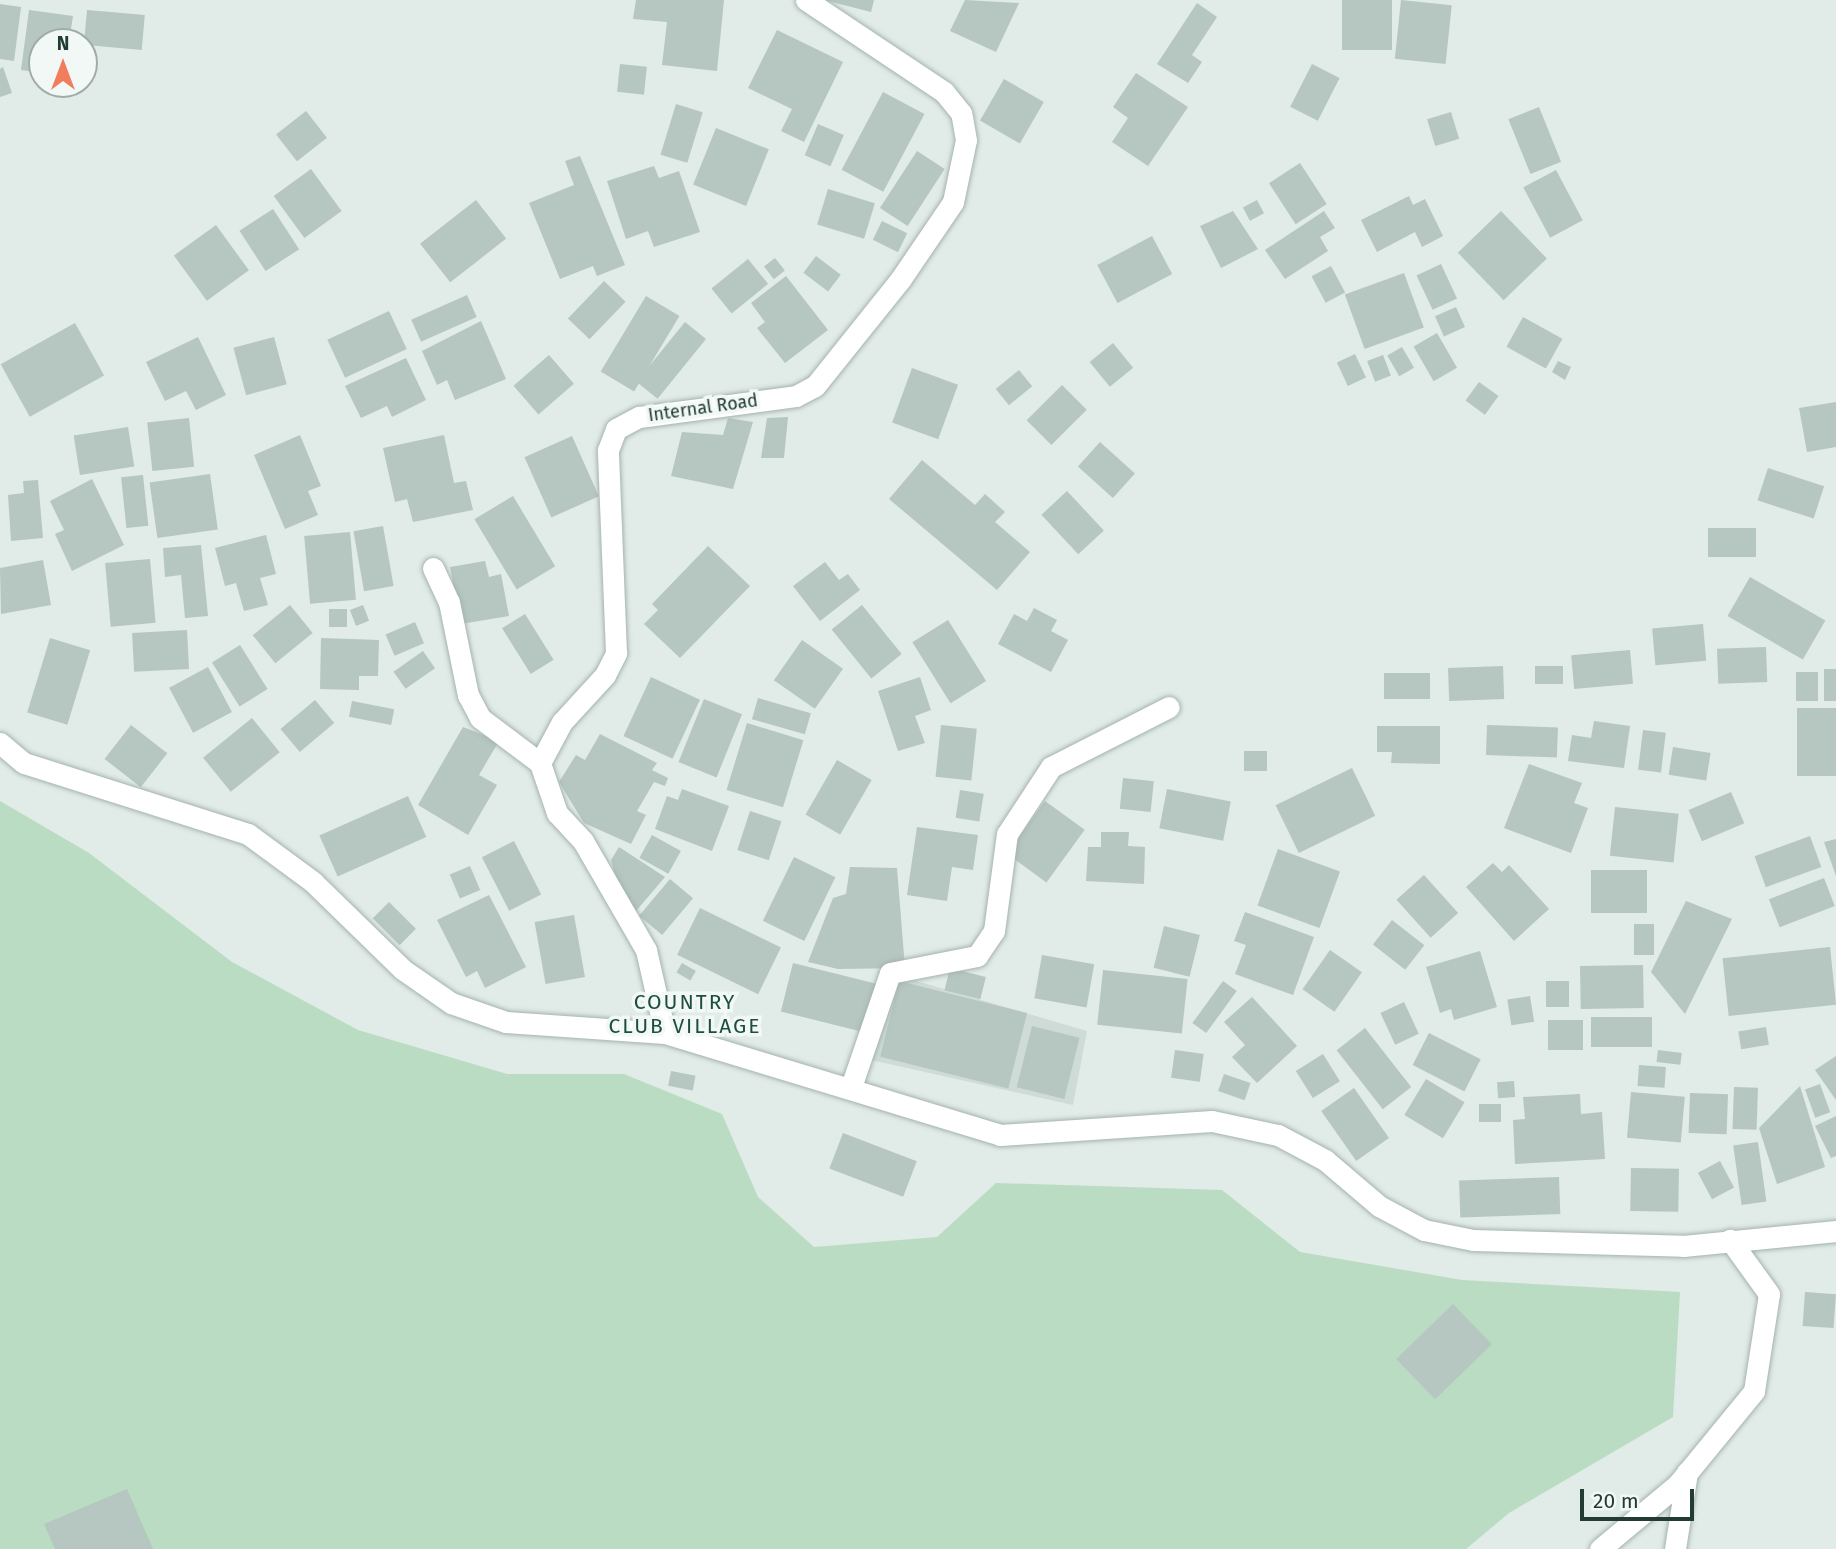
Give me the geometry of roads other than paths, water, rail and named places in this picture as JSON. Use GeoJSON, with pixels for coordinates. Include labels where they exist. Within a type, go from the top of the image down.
{"type":"FeatureCollection","features":[{"type":"Feature","properties":{"kind":"street","name":"Internal Road"},"geometry":{"type":"LineString","coordinates":[[540,763],[562,722],[605,675],[616,653],[608,450],[616,429],[667,410],[796,396],[814,386],[900,280],[953,202],[966,140],[961,113],[944,92],[895,55],[806,0]]}},
{"type":"Feature","properties":{"kind":"street"},"geometry":{"type":"LineString","coordinates":[[433,568],[449,602],[468,695],[480,718],[540,763],[557,813],[583,841],[646,950],[665,1033]]}},
{"type":"Feature","properties":{"kind":"street"},"geometry":{"type":"LineString","coordinates":[[851,1087],[890,973],[977,956],[994,930],[1007,834],[1051,767],[1169,707]]}},
{"type":"Feature","properties":{"kind":"street"},"geometry":{"type":"LineString","coordinates":[[0,743],[24,763],[247,834],[313,882],[402,969],[451,1003],[506,1022],[665,1033],[851,1087],[1000,1135],[1212,1121],[1278,1135],[1325,1160],[1379,1206],[1424,1230],[1473,1240],[1683,1246],[1836,1231]]}},
{"type":"Feature","properties":{"kind":"street"},"geometry":{"type":"LineString","coordinates":[[1600,1549],[1687,1472],[1754,1391],[1765,1335],[1769,1294],[1730,1240]]}},
{"type":"Feature","properties":{"kind":"street"},"geometry":{"type":"LineString","coordinates":[[1675,1549],[1687,1472]]}},
{"type":"Feature","properties":{"kind":"district","name":"COUNTRY CLUB VILLAGE"},"geometry":{"type":"Point","coordinates":[685,1014]}}]}
